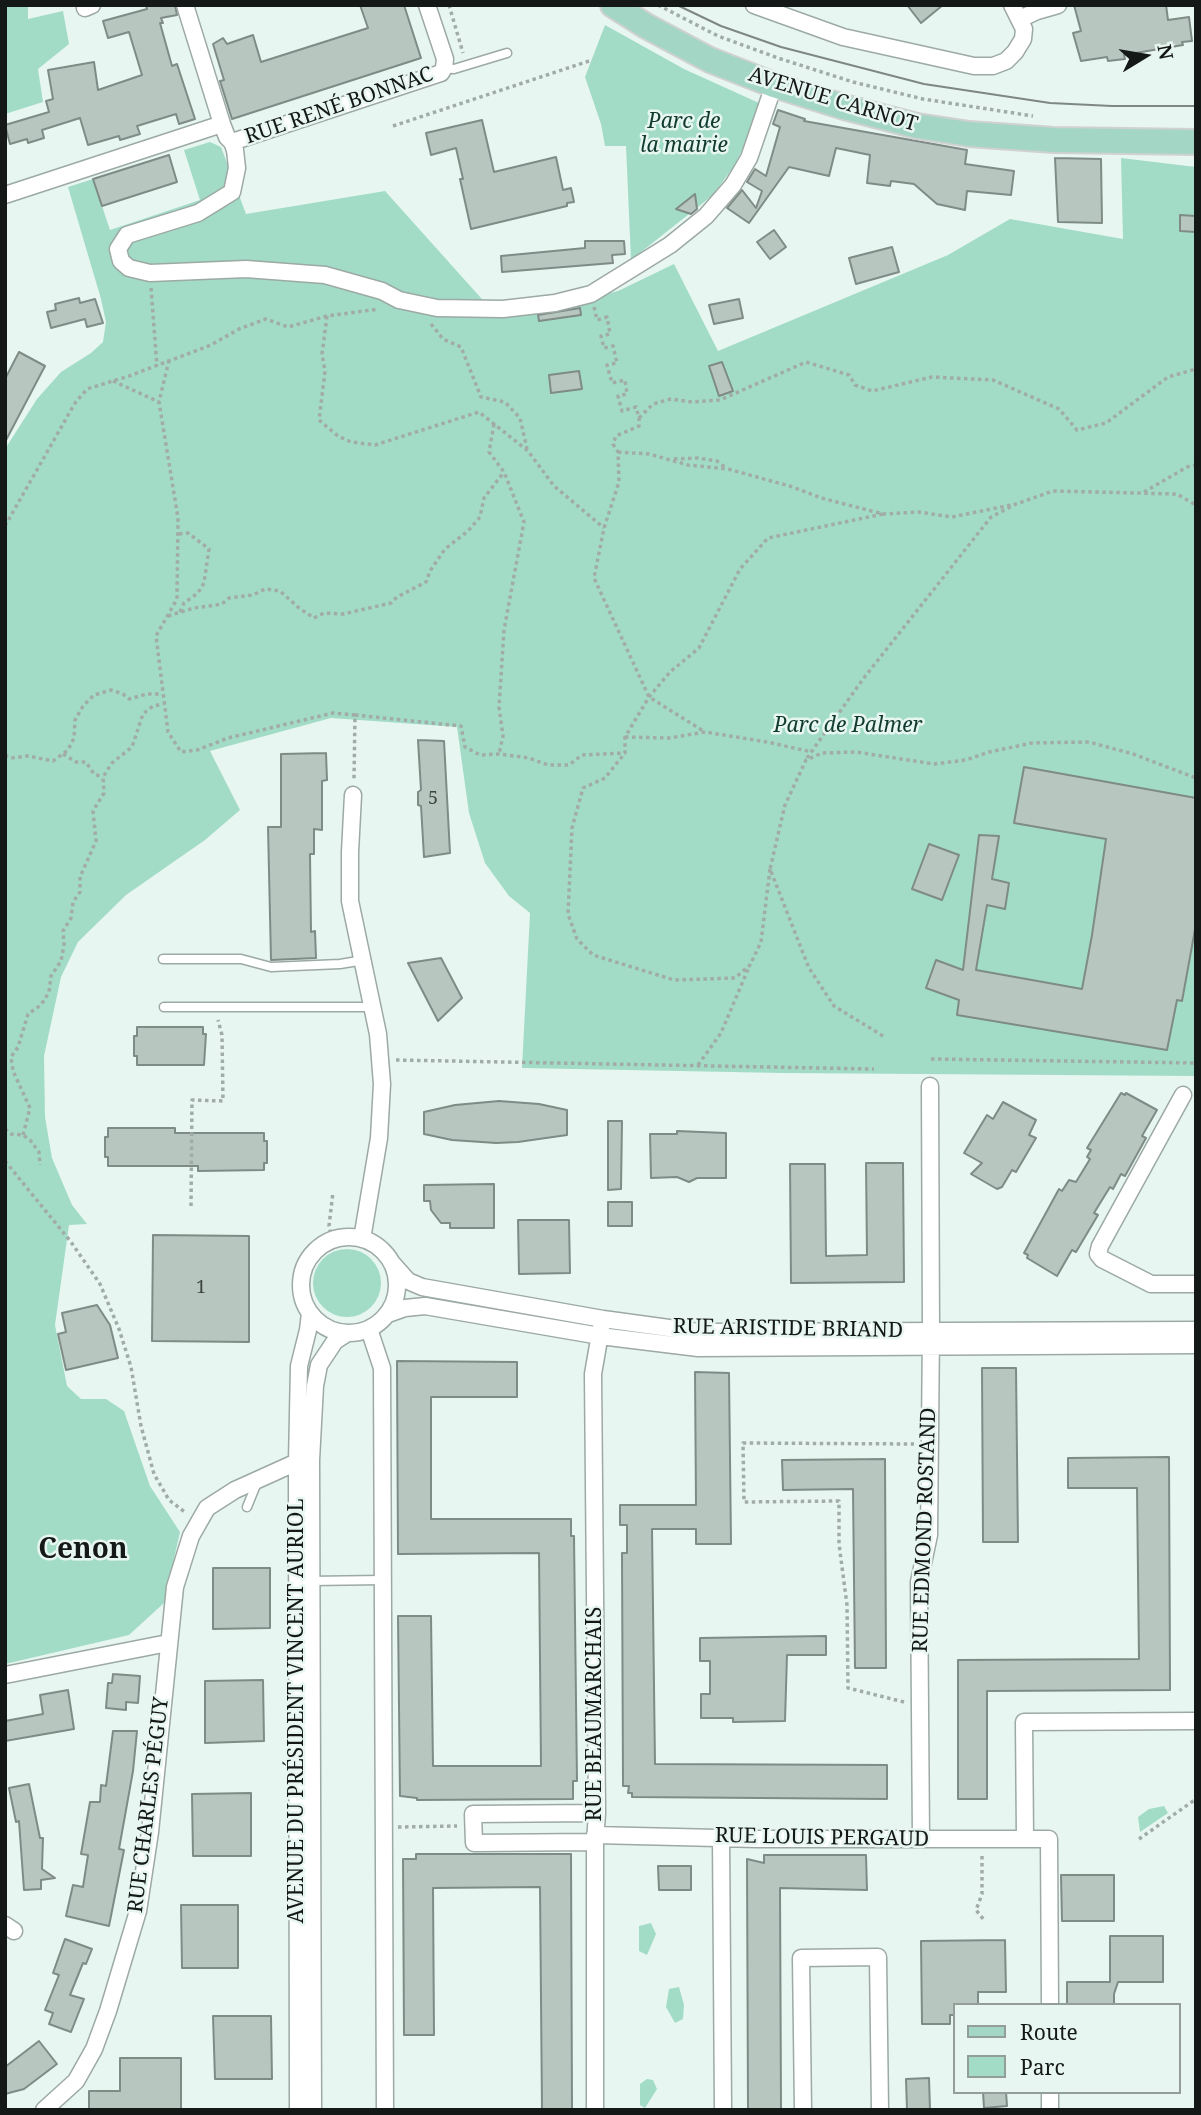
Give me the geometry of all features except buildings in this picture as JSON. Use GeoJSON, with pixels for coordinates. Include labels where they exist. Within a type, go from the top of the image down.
{"type":"FeatureCollection","features":[{"type":"Feature","properties":{"kind":"main road","name":"AVENUE CARNOT"},"geometry":{"type":"LineString","coordinates":[[613,5],[710,60],[774,85],[917,126],[969,134],[1054,140],[1196,142]]}},
{"type":"Feature","properties":{"kind":"main road","name":"AVENUE CARNOT"},"geometry":{"type":"LineString","coordinates":[[635,5],[713,49],[848,96],[920,114],[1001,125],[1196,130]]}},
{"type":"Feature","properties":{"kind":"street"},"geometry":{"type":"LineString","coordinates":[[185,5],[222,124],[236,150],[237,168],[232,192],[198,213],[127,235],[118,249],[121,261],[129,268],[150,273],[246,269],[325,275],[382,291],[399,300],[437,308],[503,309],[555,303],[591,294],[670,246],[706,216],[749,158],[774,85]]}},
{"type":"Feature","properties":{"kind":"street","name":"RUE RENÉ BONNAC"},"geometry":{"type":"LineString","coordinates":[[232,142],[437,76],[444,68],[445,59],[427,5]]}},
{"type":"Feature","properties":{"kind":"street"},"geometry":{"type":"LineString","coordinates":[[754,5],[843,37],[974,66],[993,66],[1006,61],[1015,52],[1023,39],[1024,29],[1016,12],[1037,11],[1058,5]]}},
{"type":"Feature","properties":{"kind":"street"},"geometry":{"type":"LineString","coordinates":[[5,195],[222,124]]}},
{"type":"Feature","properties":{"kind":"street"},"geometry":{"type":"LineString","coordinates":[[353,796],[349,852],[350,901],[373,1007],[380,1060],[379,1138],[362,1239]]}},
{"type":"Feature","properties":{"kind":"street","name":"RUE EDMOND ROSTAND"},"geometry":{"type":"LineString","coordinates":[[921,1839],[919,1582],[929,1535],[930,1086]]}},
{"type":"Feature","properties":{"kind":"street"},"geometry":{"type":"LineString","coordinates":[[1183,1095],[1098,1254],[1102,1259],[1151,1284],[1196,1284]]}},
{"type":"Feature","properties":{"kind":"street"},"geometry":{"type":"LineString","coordinates":[[347,1237],[362,1239],[384,1252],[392,1263],[397,1289],[394,1303],[388,1314],[369,1329],[346,1334],[332,1331],[320,1324],[303,1300],[303,1271],[314,1252],[332,1240],[347,1237]]}},
{"type":"Feature","properties":{"kind":"street","name":"RUE ARISTIDE BRIAND"},"geometry":{"type":"LineString","coordinates":[[392,1263],[408,1281],[422,1287],[603,1319],[698,1332],[1196,1345]]}},
{"type":"Feature","properties":{"kind":"street","name":"RUE ARISTIDE BRIAND"},"geometry":{"type":"LineString","coordinates":[[388,1314],[405,1308],[425,1306],[600,1336],[698,1348],[1196,1330]]}},
{"type":"Feature","properties":{"kind":"street","name":"AVENUE DU PRÉSIDENT VINCENT AURIOL"},"geometry":{"type":"LineString","coordinates":[[298,2110],[304,1581],[304,1461],[299,1366],[310,1313]]}},
{"type":"Feature","properties":{"kind":"street","name":"RUE BEAUMARCHAIS"},"geometry":{"type":"LineString","coordinates":[[595,2110],[597,1813],[593,1374],[603,1319]]}},
{"type":"Feature","properties":{"kind":"street"},"geometry":{"type":"LineString","coordinates":[[369,1329],[382,1368],[385,2110]]}},
{"type":"Feature","properties":{"kind":"street","name":"AVENUE DU PRÉSIDENT VINCENT AURIOL"},"geometry":{"type":"LineString","coordinates":[[304,1461],[319,1365],[335,1341],[346,1334]]}},
{"type":"Feature","properties":{"kind":"street","name":"RUE CHARLES PÉGUY"},"geometry":{"type":"LineString","coordinates":[[44,2110],[76,2081],[94,2049],[138,1912],[151,1820],[175,1587],[191,1536],[207,1508],[234,1490],[304,1461]]}},
{"type":"Feature","properties":{"kind":"street","name":"AVENUE DU PRÉSIDENT VINCENT AURIOL"},"geometry":{"type":"LineString","coordinates":[[304,1581],[313,2110]]}},
{"type":"Feature","properties":{"kind":"street"},"geometry":{"type":"LineString","coordinates":[[5,1675],[168,1643]]}},
{"type":"Feature","properties":{"kind":"street"},"geometry":{"type":"LineString","coordinates":[[1025,1839],[1024,1722],[1196,1721]]}},
{"type":"Feature","properties":{"kind":"street"},"geometry":{"type":"LineString","coordinates":[[473,1826],[473,1814],[597,1813]]}},
{"type":"Feature","properties":{"kind":"street","name":"RUE LOUIS PERGAUD"},"geometry":{"type":"LineString","coordinates":[[473,1826],[474,1843],[721,1837],[1049,1839],[1049,2003]]}},
{"type":"Feature","properties":{"kind":"street"},"geometry":{"type":"LineString","coordinates":[[721,1837],[723,2110]]}},
{"type":"Feature","properties":{"kind":"street"},"geometry":{"type":"LineString","coordinates":[[803,2110],[801,1958],[878,1957],[880,2110]]}},
{"type":"Feature","properties":{"kind":"lane","name":"RUE RENÉ BONNAC"},"geometry":{"type":"LineString","coordinates":[[444,68],[454,69],[507,53]]}},
{"type":"Feature","properties":{"kind":"lane"},"geometry":{"type":"LineString","coordinates":[[163,959],[241,959],[271,967],[340,964],[364,960]]}},
{"type":"Feature","properties":{"kind":"lane"},"geometry":{"type":"LineString","coordinates":[[164,1007],[373,1007]]}},
{"type":"Feature","properties":{"kind":"lane"},"geometry":{"type":"LineString","coordinates":[[247,1507],[258,1479]]}},
{"type":"Feature","properties":{"kind":"lane"},"geometry":{"type":"LineString","coordinates":[[304,1581],[383,1580]]}},
{"type":"Feature","properties":{"kind":"path"},"geometry":{"type":"LineString","coordinates":[[449,5],[467,65]]}},
{"type":"Feature","properties":{"kind":"path"},"geometry":{"type":"LineString","coordinates":[[658,5],[718,36],[853,82],[923,99],[1037,117]]}},
{"type":"Feature","properties":{"kind":"path"},"geometry":{"type":"LineString","coordinates":[[393,127],[592,60]]}},
{"type":"Feature","properties":{"kind":"path"},"geometry":{"type":"LineString","coordinates":[[151,293],[157,366]]}},
{"type":"Feature","properties":{"kind":"path"},"geometry":{"type":"LineString","coordinates":[[591,294],[597,320],[607,317],[610,334],[601,336],[604,348],[614,346],[617,363],[607,365],[612,383],[625,380],[627,394],[618,396],[622,411],[636,407],[639,418],[639,426],[616,436],[612,444],[618,452],[620,482],[604,528],[594,578],[649,697],[705,732]]}},
{"type":"Feature","properties":{"kind":"path"},"geometry":{"type":"LineString","coordinates":[[5,526],[75,403],[87,389],[211,345],[239,329],[266,319],[288,327],[327,316],[389,308],[399,300]]}},
{"type":"Feature","properties":{"kind":"path"},"geometry":{"type":"LineString","coordinates":[[416,303],[443,339],[460,346],[481,397],[505,402],[520,418],[527,451]]}},
{"type":"Feature","properties":{"kind":"path"},"geometry":{"type":"LineString","coordinates":[[327,316],[322,354],[325,372],[319,420],[338,436],[351,442],[375,445],[479,412],[527,451],[554,486],[604,528]]}},
{"type":"Feature","properties":{"kind":"path"},"geometry":{"type":"LineString","coordinates":[[169,360],[159,402],[178,518],[177,599],[156,636],[168,732],[181,752],[333,713],[461,726],[465,747],[480,755],[499,754],[529,758],[548,765],[569,765],[582,755],[625,753]]}},
{"type":"Feature","properties":{"kind":"path"},"geometry":{"type":"LineString","coordinates":[[639,418],[653,404],[671,398],[692,402],[720,400],[806,362],[849,374],[855,385],[872,391],[932,377],[993,380],[1059,409],[1077,430],[1106,423],[1168,377],[1196,369]]}},
{"type":"Feature","properties":{"kind":"path"},"geometry":{"type":"LineString","coordinates":[[113,381],[159,402]]}},
{"type":"Feature","properties":{"kind":"path"},"geometry":{"type":"LineString","coordinates":[[494,424],[489,452],[504,472],[524,522],[504,630],[499,707],[503,736],[499,754]]}},
{"type":"Feature","properties":{"kind":"path"},"geometry":{"type":"LineString","coordinates":[[618,452],[649,454],[688,465],[728,469],[883,514]]}},
{"type":"Feature","properties":{"kind":"path"},"geometry":{"type":"LineString","coordinates":[[1142,493],[1187,467],[1196,465]]}},
{"type":"Feature","properties":{"kind":"path"},"geometry":{"type":"LineString","coordinates":[[168,616],[222,604],[229,598],[253,596],[265,589],[280,591],[314,618],[324,612],[343,614],[391,603],[426,582],[445,549],[468,531],[480,517],[484,498],[504,472]]}},
{"type":"Feature","properties":{"kind":"path"},"geometry":{"type":"LineString","coordinates":[[750,965],[734,978],[674,980],[593,955],[578,939],[568,914],[572,828],[583,788],[604,778],[625,753],[625,737],[649,697],[670,673],[699,648],[740,569],[768,538],[883,514],[919,512],[952,517],[1016,504],[1053,491],[1177,494],[1196,505]]}},
{"type":"Feature","properties":{"kind":"path"},"geometry":{"type":"LineString","coordinates":[[698,1066],[721,1033],[761,942],[770,869],[785,805],[806,760],[863,679],[991,517],[1016,504]]}},
{"type":"Feature","properties":{"kind":"path"},"geometry":{"type":"LineString","coordinates":[[178,534],[188,533],[209,549],[204,583],[198,593],[184,603],[180,612]]}},
{"type":"Feature","properties":{"kind":"path"},"geometry":{"type":"LineString","coordinates":[[5,755],[11,758],[28,756],[52,761],[63,754],[74,738],[75,720],[83,706],[94,695],[111,690],[128,699],[147,694],[162,694]]}},
{"type":"Feature","properties":{"kind":"path"},"geometry":{"type":"LineString","coordinates":[[23,1135],[30,1108],[8,1058],[18,1046],[29,1014],[41,1005],[49,992],[51,976],[61,961],[63,931],[71,918],[73,902],[80,892],[80,877],[96,841],[93,811],[104,793],[103,777],[112,763],[132,747],[143,714],[153,706],[163,704]]}},
{"type":"Feature","properties":{"kind":"path"},"geometry":{"type":"LineString","coordinates":[[353,796],[355,715]]}},
{"type":"Feature","properties":{"kind":"path"},"geometry":{"type":"LineString","coordinates":[[625,737],[669,738],[705,732],[812,752]]}},
{"type":"Feature","properties":{"kind":"path"},"geometry":{"type":"LineString","coordinates":[[806,760],[822,753],[856,752],[934,764],[966,760],[1032,743],[1089,742],[1133,754],[1196,778]]}},
{"type":"Feature","properties":{"kind":"path"},"geometry":{"type":"LineString","coordinates":[[63,754],[75,762],[86,762],[94,774],[103,777]]}},
{"type":"Feature","properties":{"kind":"path"},"geometry":{"type":"LineString","coordinates":[[770,869],[808,968],[834,1006],[883,1036]]}},
{"type":"Feature","properties":{"kind":"path"},"geometry":{"type":"LineString","coordinates":[[191,1206],[192,1100],[223,1101],[222,1035],[215,1007]]}},
{"type":"Feature","properties":{"kind":"path"},"geometry":{"type":"LineString","coordinates":[[931,1059],[1196,1063]]}},
{"type":"Feature","properties":{"kind":"path"},"geometry":{"type":"LineString","coordinates":[[380,1060],[874,1069]]}},
{"type":"Feature","properties":{"kind":"path"},"geometry":{"type":"LineString","coordinates":[[5,1129],[11,1134],[23,1135],[39,1152],[40,1165]]}},
{"type":"Feature","properties":{"kind":"path"},"geometry":{"type":"LineString","coordinates":[[5,1161],[71,1242],[100,1284],[131,1367],[141,1426],[154,1474],[169,1500],[199,1523]]}},
{"type":"Feature","properties":{"kind":"path"},"geometry":{"type":"LineString","coordinates":[[332,1240],[328,1226],[333,1192]]}},
{"type":"Feature","properties":{"kind":"path"},"geometry":{"type":"LineString","coordinates":[[920,1703],[909,1703],[848,1688],[847,1605],[839,1544],[839,1501],[744,1502],[743,1443],[930,1444]]}},
{"type":"Feature","properties":{"kind":"path"},"geometry":{"type":"LineString","coordinates":[[1139,1839],[1196,1799]]}},
{"type":"Feature","properties":{"kind":"path"},"geometry":{"type":"LineString","coordinates":[[384,1827],[473,1826]]}},
{"type":"Feature","properties":{"kind":"path"},"geometry":{"type":"LineString","coordinates":[[982,1839],[982,1894],[976,1910],[984,1920]]}},
{"type":"Feature","properties":{"kind":"green space"},"geometry":{"type":"Polygon","coordinates":[[[5,5],[28,5],[28,19],[63,11],[69,44],[38,69],[43,102],[5,114],[5,5]]]}},
{"type":"Feature","properties":{"kind":"green space","name":"Parc de la mairie"},"geometry":{"type":"Polygon","coordinates":[[[605,25],[684,69],[759,103],[750,134],[734,166],[713,195],[631,260],[626,146],[605,146],[601,124],[585,77],[605,25]]]}},
{"type":"Feature","properties":{"kind":"green space","name":"Parc de Palmer"},"geometry":{"type":"Polygon","coordinates":[[[210,142],[221,147],[246,214],[385,191],[498,317],[618,291],[674,264],[718,351],[948,255],[1010,219],[1123,239],[1121,158],[1196,167],[1196,1076],[522,1068],[530,913],[509,896],[485,863],[469,813],[457,727],[331,718],[210,751],[240,810],[205,840],[126,895],[78,942],[61,977],[44,1056],[45,1117],[52,1158],[72,1205],[87,1224],[69,1225],[55,1325],[67,1386],[81,1399],[106,1399],[124,1411],[150,1486],[180,1532],[164,1603],[129,1635],[5,1664],[5,449],[37,399],[61,372],[103,342],[106,322],[101,299],[68,187],[93,179],[110,230],[200,200],[184,150],[210,142]]]}},
{"type":"Feature","properties":{"kind":"green space"},"geometry":{"type":"Polygon","coordinates":[[[347,1249],[360,1252],[371,1259],[378,1270],[381,1283],[378,1296],[371,1307],[360,1314],[347,1317],[334,1314],[323,1307],[316,1296],[313,1283],[316,1270],[323,1259],[334,1252],[347,1249]]]}},
{"type":"Feature","properties":{"kind":"green space"},"geometry":{"type":"Polygon","coordinates":[[[1164,1806],[1168,1813],[1140,1832],[1138,1817],[1149,1809],[1164,1806]]]}},
{"type":"Feature","properties":{"kind":"green space"},"geometry":{"type":"Polygon","coordinates":[[[651,1923],[656,1934],[647,1955],[639,1951],[639,1926],[651,1923]]]}},
{"type":"Feature","properties":{"kind":"green space"},"geometry":{"type":"Polygon","coordinates":[[[679,1987],[684,2005],[683,2019],[675,2023],[666,2007],[669,1989],[679,1987]]]}},
{"type":"Feature","properties":{"kind":"green space"},"geometry":{"type":"Polygon","coordinates":[[[647,2079],[653,2080],[657,2089],[645,2108],[640,2105],[640,2084],[647,2079]]]}},
{"type":"Feature","properties":{"kind":"tram line"},"geometry":{"type":"LineString","coordinates":[[677,5],[721,26],[781,47],[924,84],[1050,103],[1196,106]]}},
{"type":"Feature","properties":{"kind":"district","name":"Cenon"},"geometry":{"type":"Point","coordinates":[83,1550]}}]}
